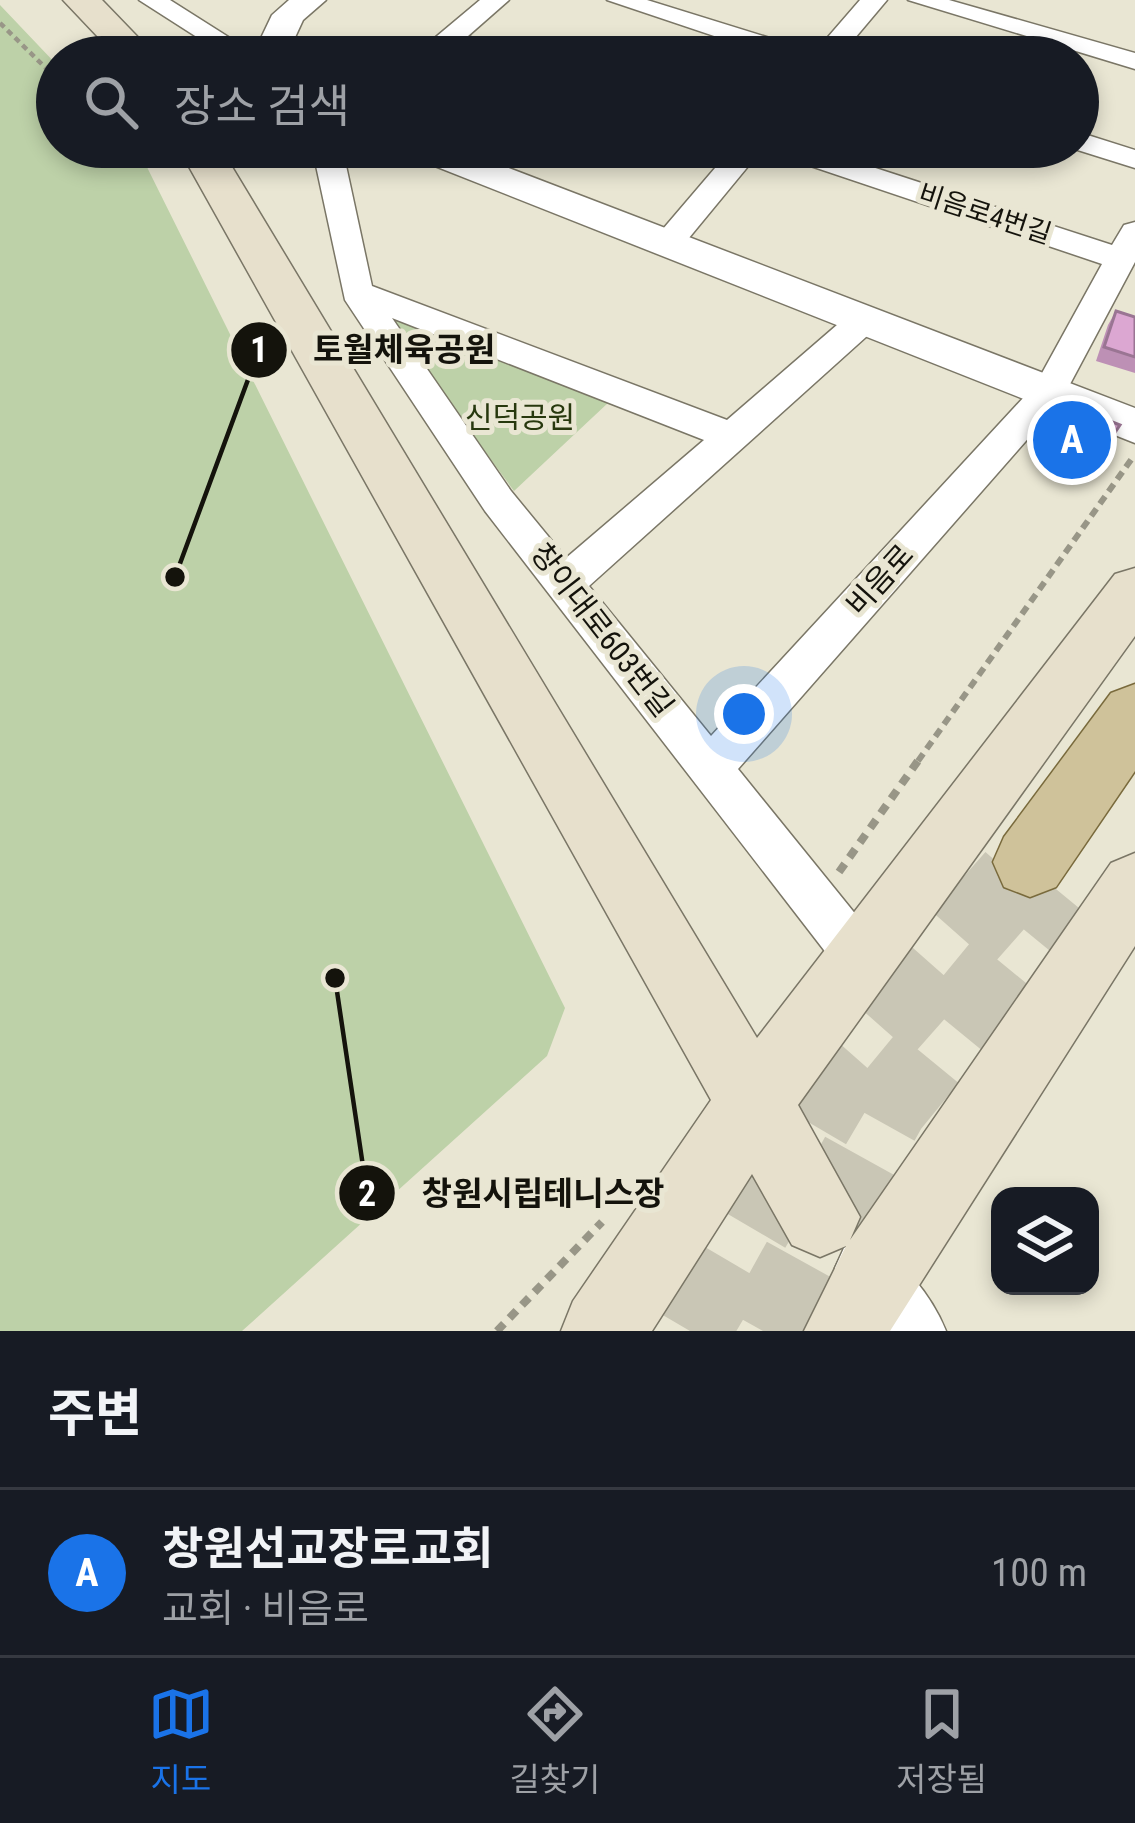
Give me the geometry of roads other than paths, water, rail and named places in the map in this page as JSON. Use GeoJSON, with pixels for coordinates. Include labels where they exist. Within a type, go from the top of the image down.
{"type":"FeatureCollection","features":[{"type":"Feature","properties":{"kind":"main road"},"geometry":{"type":"LineString","coordinates":[[81,0],[117,36]]}},
{"type":"Feature","properties":{"kind":"main road"},"geometry":{"type":"LineString","coordinates":[[212,168],[820,1217]]}},
{"type":"Feature","properties":{"kind":"main road"},"geometry":{"type":"LineString","coordinates":[[603,1331],[756,1100],[841,933],[1135,591]]}},
{"type":"Feature","properties":{"kind":"main road"},"geometry":{"type":"LineString","coordinates":[[1135,714],[1046,878],[1135,789]]}},
{"type":"Feature","properties":{"kind":"main road"},"geometry":{"type":"LineString","coordinates":[[879,1313],[1135,886]]}},
{"type":"Feature","properties":{"kind":"street"},"geometry":{"type":"LineString","coordinates":[[152,0],[212,36]]}},
{"type":"Feature","properties":{"kind":"street"},"geometry":{"type":"LineString","coordinates":[[279,36],[289,15],[310,0]]}},
{"type":"Feature","properties":{"kind":"street"},"geometry":{"type":"LineString","coordinates":[[451,36],[496,0]]}},
{"type":"Feature","properties":{"kind":"street"},"geometry":{"type":"LineString","coordinates":[[620,0],[737,36]]}},
{"type":"Feature","properties":{"kind":"street"},"geometry":{"type":"LineString","coordinates":[[843,36],[874,0]]}},
{"type":"Feature","properties":{"kind":"street"},"geometry":{"type":"LineString","coordinates":[[921,0],[1047,36]]}},
{"type":"Feature","properties":{"kind":"street"},"geometry":{"type":"LineString","coordinates":[[1099,51],[1135,61]]}},
{"type":"Feature","properties":{"kind":"street"},"geometry":{"type":"LineString","coordinates":[[1099,148],[1135,159]]}},
{"type":"Feature","properties":{"kind":"street","name":"창이대로603번길"},"geometry":{"type":"LineString","coordinates":[[331,168],[357,292],[498,501],[841,933]]}},
{"type":"Feature","properties":{"kind":"street"},"geometry":{"type":"LineString","coordinates":[[474,168],[1135,426]]}},
{"type":"Feature","properties":{"kind":"street"},"geometry":{"type":"LineString","coordinates":[[668,244],[731,168]]}},
{"type":"Feature","properties":{"kind":"street","name":"비음로4번길"},"geometry":{"type":"LineString","coordinates":[[856,168],[1128,245],[1049,392]]}},
{"type":"Feature","properties":{"kind":"street"},"geometry":{"type":"LineString","coordinates":[[357,292],[732,436]]}},
{"type":"Feature","properties":{"kind":"street"},"geometry":{"type":"LineString","coordinates":[[566,582],[864,320]]}},
{"type":"Feature","properties":{"kind":"street","name":"비음로"},"geometry":{"type":"LineString","coordinates":[[712,768],[1049,392]]}},
{"type":"Feature","properties":{"kind":"street"},"geometry":{"type":"LineString","coordinates":[[820,1217],[879,1313]]}},
{"type":"Feature","properties":{"kind":"tunnel"},"geometry":{"type":"LineString","coordinates":[[690,1331],[838,1079],[1030,862]]}},
{"type":"Feature","properties":{"kind":"tunnel"},"geometry":{"type":"LineString","coordinates":[[763,1331],[888,1106],[1062,894]]}},
{"type":"Feature","properties":{"kind":"place","name":"창원선교장로교회"},"geometry":{"type":"Point","coordinates":[1072,440]}},
{"type":"Feature","properties":{"kind":"place","name":"토월체육공원"},"geometry":{"type":"Point","coordinates":[175,577]}},
{"type":"Feature","properties":{"kind":"place","name":"창원시립테니스장"},"geometry":{"type":"Point","coordinates":[335,978]}},
{"type":"Feature","properties":{"kind":"park label","name":"신덕공원"},"geometry":{"type":"Point","coordinates":[520,418]}}]}
